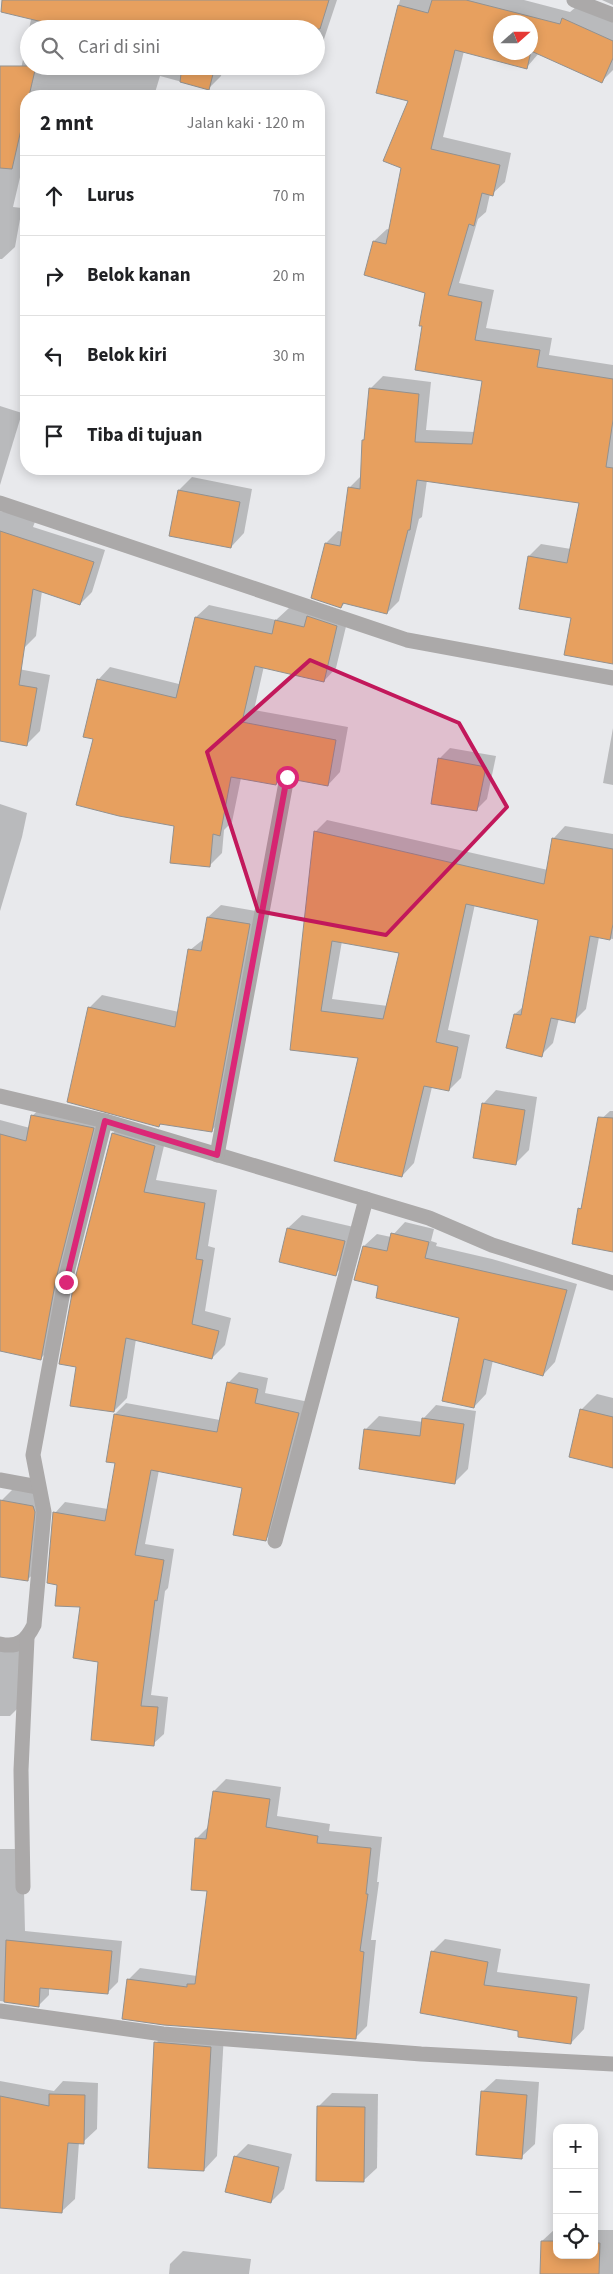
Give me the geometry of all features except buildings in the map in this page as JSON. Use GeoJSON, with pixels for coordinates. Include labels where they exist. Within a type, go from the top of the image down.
{"type":"FeatureCollection","features":[{"type":"Feature","properties":{"kind":"street"},"geometry":{"type":"LineString","coordinates":[[574,0],[613,15]]}},
{"type":"Feature","properties":{"kind":"street"},"geometry":{"type":"LineString","coordinates":[[0,503],[407,640],[613,678]]}},
{"type":"Feature","properties":{"kind":"street"},"geometry":{"type":"LineString","coordinates":[[217,1155],[287,777]]}},
{"type":"Feature","properties":{"kind":"street"},"geometry":{"type":"LineString","coordinates":[[0,1096],[105,1121],[429,1218],[492,1245],[613,1283]]}},
{"type":"Feature","properties":{"kind":"street"},"geometry":{"type":"LineString","coordinates":[[23,1887],[21,1770],[28,1638],[34,1625],[44,1512],[33,1455],[66,1282],[105,1121]]}},
{"type":"Feature","properties":{"kind":"street"},"geometry":{"type":"LineString","coordinates":[[275,1541],[366,1199]]}},
{"type":"Feature","properties":{"kind":"street"},"geometry":{"type":"LineString","coordinates":[[0,1480],[38,1487]]}},
{"type":"Feature","properties":{"kind":"street"},"geometry":{"type":"LineString","coordinates":[[0,1644],[10,1646],[20,1644],[28,1638]]}},
{"type":"Feature","properties":{"kind":"street"},"geometry":{"type":"LineString","coordinates":[[0,2011],[163,2034],[422,2054],[613,2064]]}},
{"type":"Feature","properties":{"kind":"highlighted area"},"geometry":{"type":"Polygon","coordinates":[[[310,660],[459,723],[507,807],[386,935],[258,911],[207,752],[310,660]]]}},
{"type":"Feature","properties":{"kind":"route"},"geometry":{"type":"LineString","coordinates":[[66,1282],[105,1121],[217,1155],[287,777]]}}]}
